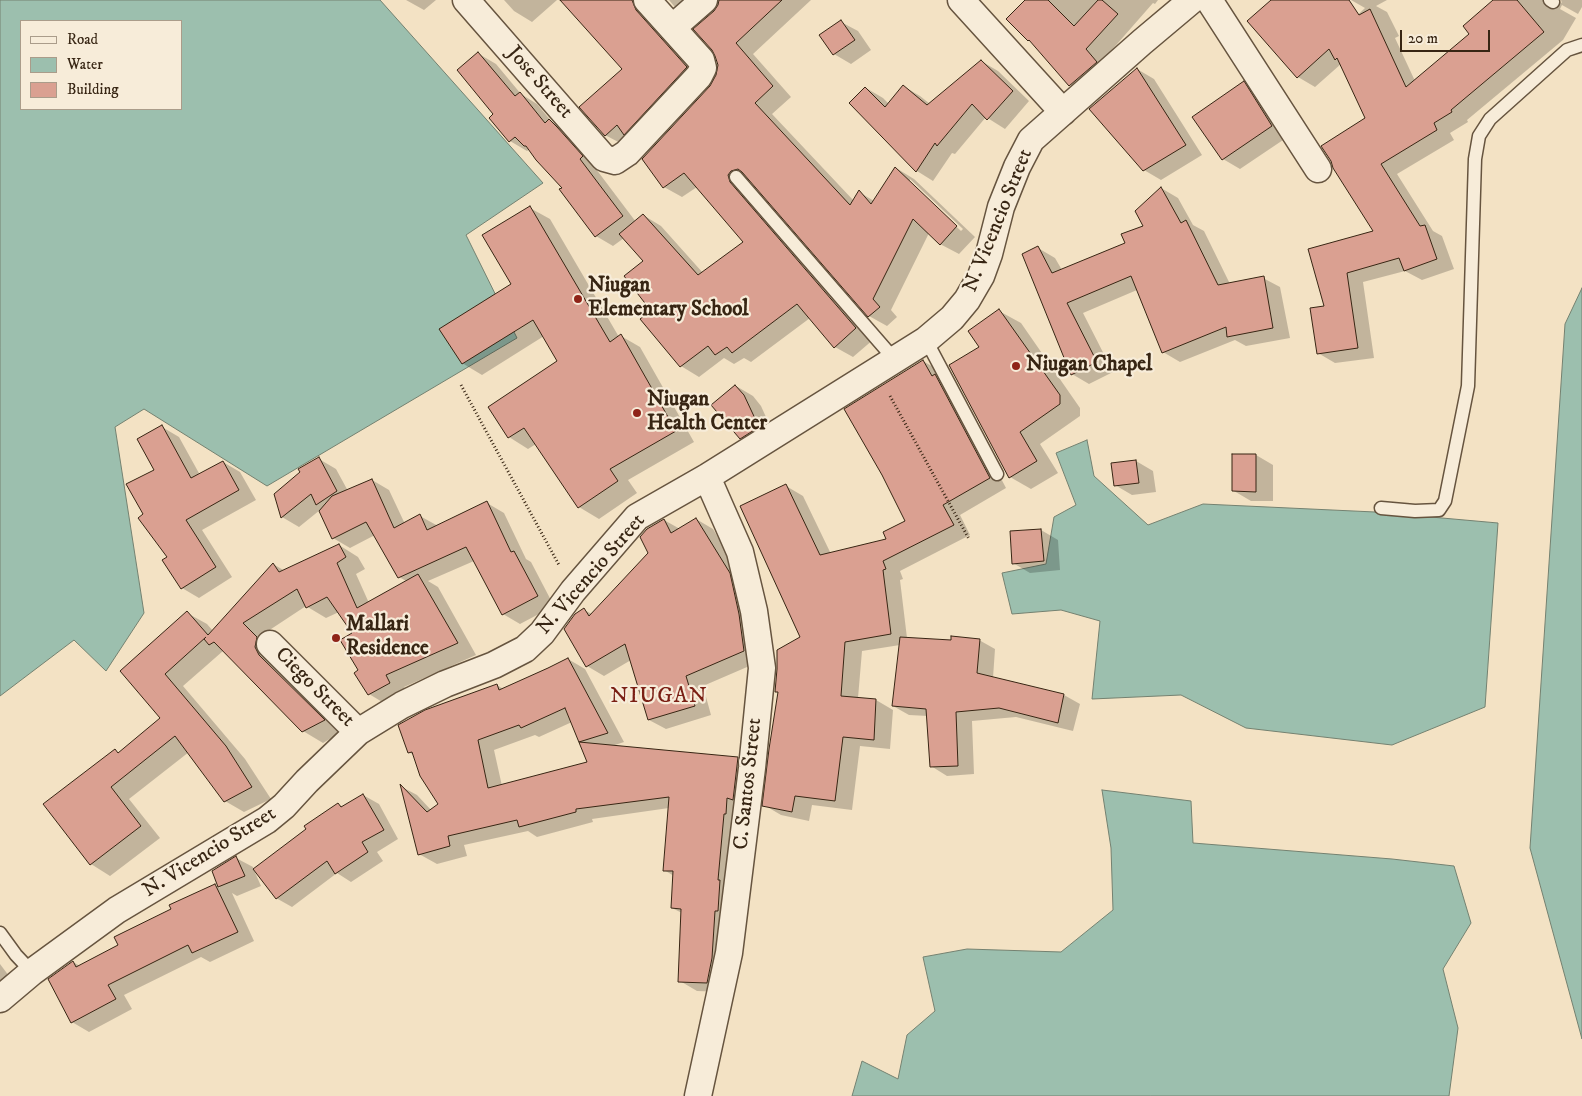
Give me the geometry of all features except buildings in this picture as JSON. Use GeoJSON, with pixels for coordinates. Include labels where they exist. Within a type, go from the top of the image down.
{"type":"FeatureCollection","features":[{"type":"Feature","properties":{"kind":"street","name":"Jose Street"},"geometry":{"type":"LineString","coordinates":[[466,0],[604,158],[615,161],[627,153],[699,76],[703,68],[701,60],[672,28]]}},
{"type":"Feature","properties":{"kind":"street"},"geometry":{"type":"LineString","coordinates":[[646,0],[672,28],[704,0]]}},
{"type":"Feature","properties":{"kind":"street"},"geometry":{"type":"LineString","coordinates":[[961,0],[1063,112]]}},
{"type":"Feature","properties":{"kind":"street","name":"N. Vicencio Street"},"geometry":{"type":"LineString","coordinates":[[0,998],[32,972],[117,910],[267,820],[284,806],[358,732],[402,705],[445,684],[494,666],[525,649],[542,633],[573,591],[638,517],[707,477],[926,340],[952,318],[967,300],[984,269],[1001,207],[1017,167],[1032,140],[1192,0]]}},
{"type":"Feature","properties":{"kind":"street"},"geometry":{"type":"LineString","coordinates":[[1209,0],[1318,169]]}},
{"type":"Feature","properties":{"kind":"street","name":"C. Santos Street"},"geometry":{"type":"LineString","coordinates":[[698,1096],[729,952],[752,768],[762,668],[754,611],[740,552],[707,477]]}},
{"type":"Feature","properties":{"kind":"street","name":"Ciego Street"},"geometry":{"type":"LineString","coordinates":[[270,644],[358,732]]}},
{"type":"Feature","properties":{"kind":"lane"},"geometry":{"type":"LineString","coordinates":[[1381,508],[1415,511],[1439,510],[1445,501],[1468,386],[1475,159],[1479,136],[1490,119],[1567,50],[1582,45]]}},
{"type":"Feature","properties":{"kind":"lane"},"geometry":{"type":"LineString","coordinates":[[736,177],[886,365]]}},
{"type":"Feature","properties":{"kind":"lane"},"geometry":{"type":"LineString","coordinates":[[926,340],[997,474]]}},
{"type":"Feature","properties":{"kind":"lane"},"geometry":{"type":"LineString","coordinates":[[0,933],[16,955],[32,972]]}},
{"type":"Feature","properties":{"kind":"path"},"geometry":{"type":"LineString","coordinates":[[886,365],[969,539]]}},
{"type":"Feature","properties":{"kind":"path"},"geometry":{"type":"LineString","coordinates":[[461,385],[573,591]]}},
{"type":"Feature","properties":{"kind":"water"},"geometry":{"type":"Polygon","coordinates":[[[0,0],[380,0],[543,183],[466,235],[517,338],[267,486],[144,409],[115,427],[144,613],[106,671],[74,640],[0,696],[0,0]]]}},
{"type":"Feature","properties":{"kind":"water"},"geometry":{"type":"Polygon","coordinates":[[[1582,288],[1582,1039],[1530,848],[1565,324],[1582,288]]]}},
{"type":"Feature","properties":{"kind":"water"},"geometry":{"type":"Polygon","coordinates":[[[1087,440],[1094,476],[1148,525],[1203,504],[1375,512],[1498,523],[1485,707],[1392,745],[1246,728],[1181,695],[1092,699],[1100,621],[1061,610],[1012,614],[1002,573],[1046,564],[1054,517],[1076,505],[1056,453],[1087,440]]]}},
{"type":"Feature","properties":{"kind":"water"},"geometry":{"type":"Polygon","coordinates":[[[1102,790],[1191,801],[1193,843],[1392,859],[1454,866],[1471,923],[1443,969],[1458,1028],[1449,1096],[852,1096],[862,1061],[898,1079],[907,1035],[935,1011],[923,957],[967,949],[1061,952],[1113,910],[1111,848],[1102,790]]]}},
{"type":"Feature","properties":{"kind":"place","name":"Niugan Elementary School"},"geometry":{"type":"Point","coordinates":[578,299]}},
{"type":"Feature","properties":{"kind":"place","name":"Niugan Chapel"},"geometry":{"type":"Point","coordinates":[1016,366]}},
{"type":"Feature","properties":{"kind":"place","name":"Niugan Health Center"},"geometry":{"type":"Point","coordinates":[637,413]}},
{"type":"Feature","properties":{"kind":"place","name":"Mallari Residence"},"geometry":{"type":"Point","coordinates":[336,638]}},
{"type":"Feature","properties":{"kind":"district","name":"NIUGAN"},"geometry":{"type":"Point","coordinates":[659,697]}}]}
